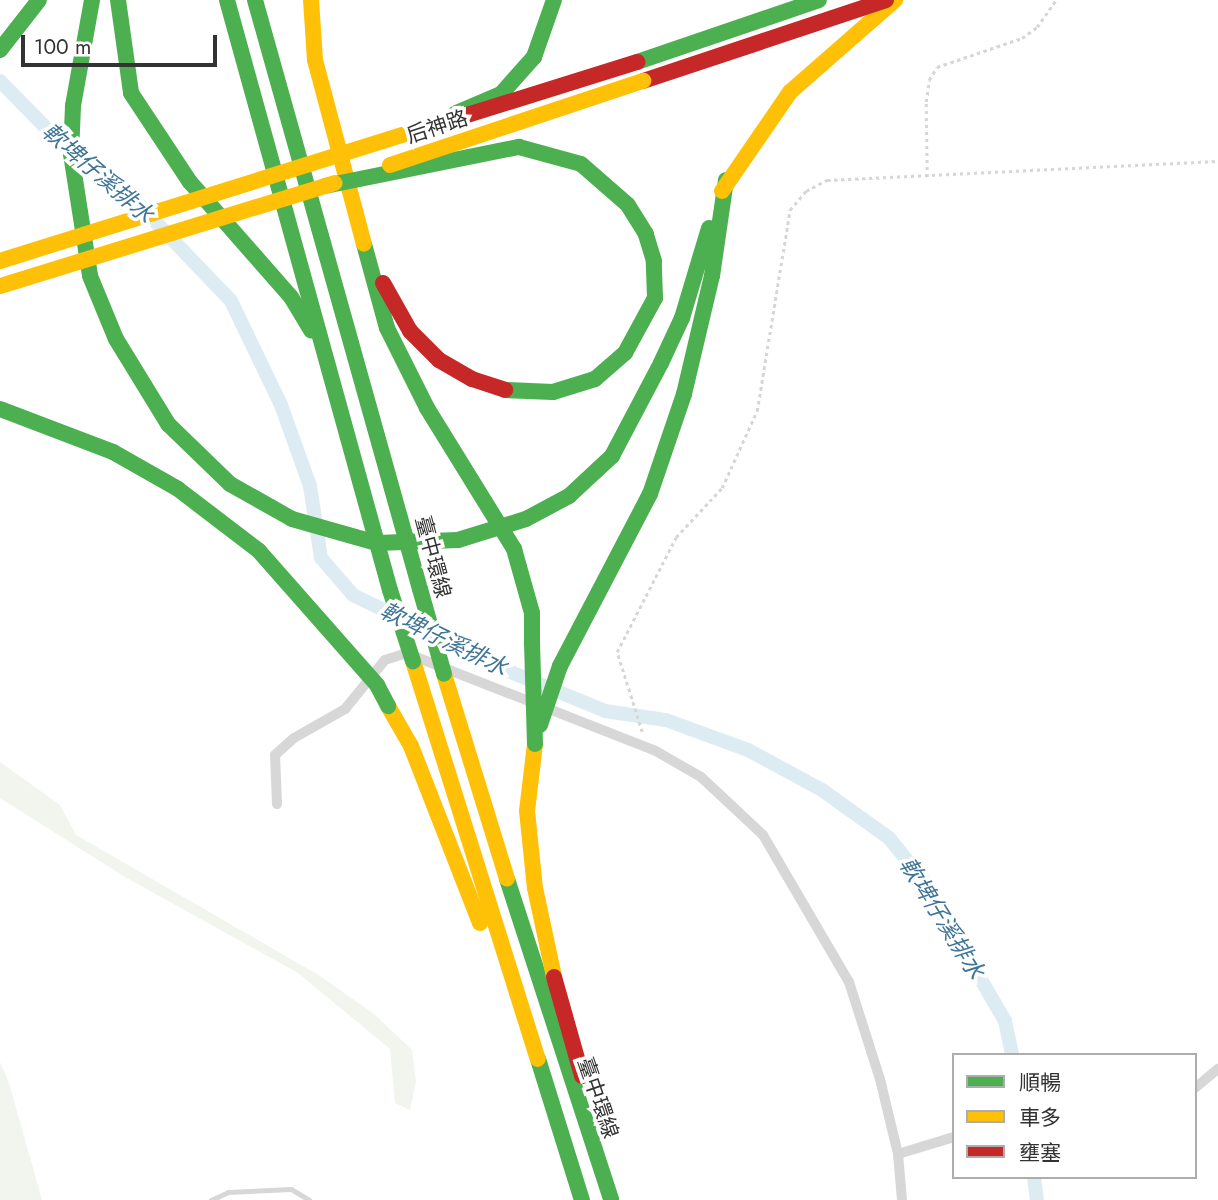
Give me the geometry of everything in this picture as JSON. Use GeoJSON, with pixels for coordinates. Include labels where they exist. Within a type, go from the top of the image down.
{"type":"FeatureCollection","features":[{"type":"Feature","properties":{"kind":"main road"},"geometry":{"type":"LineString","coordinates":[[0,50],[39,0]]}},
{"type":"Feature","properties":{"kind":"main road"},"geometry":{"type":"LineString","coordinates":[[92,0],[73,106],[71,154],[90,276],[139,380],[168,424],[230,484],[292,519],[377,542],[414,543],[458,540],[526,519],[569,496],[612,456],[682,318],[726,180],[790,92],[895,0]]}},
{"type":"Feature","properties":{"kind":"main road"},"geometry":{"type":"LineString","coordinates":[[118,0],[120,41],[137,103],[190,182],[291,297],[325,357]]}},
{"type":"Feature","properties":{"kind":"main road"},"geometry":{"type":"LineString","coordinates":[[228,0],[390,590],[528,1040],[582,1200]]}},
{"type":"Feature","properties":{"kind":"main road","name":"臺中環線"},"geometry":{"type":"LineString","coordinates":[[255,0],[444,674],[549,1017],[612,1200]]}},
{"type":"Feature","properties":{"kind":"main road"},"geometry":{"type":"LineString","coordinates":[[303,0],[315,60],[387,328],[404,367],[514,549],[532,613],[536,744]]}},
{"type":"Feature","properties":{"kind":"main road"},"geometry":{"type":"LineString","coordinates":[[311,0],[315,60]]}},
{"type":"Feature","properties":{"kind":"main road"},"geometry":{"type":"LineString","coordinates":[[410,134],[501,94],[534,57],[554,0]]}},
{"type":"Feature","properties":{"kind":"main road","name":"后神路"},"geometry":{"type":"LineString","coordinates":[[0,261],[637,62],[820,0]]}},
{"type":"Feature","properties":{"kind":"main road","name":"后神路"},"geometry":{"type":"LineString","coordinates":[[0,286],[325,186],[886,0]]}},
{"type":"Feature","properties":{"kind":"main road"},"geometry":{"type":"LineString","coordinates":[[325,186],[519,147],[581,164],[628,205],[646,234],[654,261],[655,298],[625,353],[595,379],[553,393],[511,392],[472,379],[439,360],[410,331],[364,243]]}},
{"type":"Feature","properties":{"kind":"main road"},"geometry":{"type":"LineString","coordinates":[[612,1200],[551,967],[535,888],[527,811],[536,744],[560,666],[650,494],[680,407],[712,276],[726,180]]}},
{"type":"Feature","properties":{"kind":"main road"},"geometry":{"type":"LineString","coordinates":[[0,409],[113,452],[178,489],[259,551],[377,685],[411,746],[528,1040]]}},
{"type":"Feature","properties":{"kind":"street"},"geometry":{"type":"LineString","coordinates":[[277,804],[275,755],[294,738],[345,709],[385,660],[406,653],[654,750],[701,777],[763,835],[849,982],[898,1154],[902,1200]]}},
{"type":"Feature","properties":{"kind":"street"},"geometry":{"type":"LineString","coordinates":[[1197,1086],[1218,1069]]}},
{"type":"Feature","properties":{"kind":"street"},"geometry":{"type":"LineString","coordinates":[[898,1154],[952,1138]]}},
{"type":"Feature","properties":{"kind":"lane"},"geometry":{"type":"LineString","coordinates":[[211,1200],[228,1192],[281,1189],[299,1191],[309,1200]]}},
{"type":"Feature","properties":{"kind":"path"},"geometry":{"type":"LineString","coordinates":[[927,177],[926,102],[929,80],[937,67],[1022,38],[1037,27],[1056,0]]}},
{"type":"Feature","properties":{"kind":"path"},"geometry":{"type":"LineString","coordinates":[[654,750],[636,722],[617,652],[676,537],[722,488],[757,411],[790,210],[806,191],[827,180],[1218,161]]}},
{"type":"Feature","properties":{"kind":"shaded area"},"geometry":{"type":"Polygon","coordinates":[[[0,762],[60,805],[76,835],[320,976],[374,1014],[412,1050],[416,1082],[410,1110],[395,1103],[390,1049],[298,973],[125,877],[0,798],[0,762]]]}},
{"type":"Feature","properties":{"kind":"shaded area"},"geometry":{"type":"Polygon","coordinates":[[[0,1062],[9,1083],[42,1200],[0,1200],[0,1062]]]}},
{"type":"Feature","properties":{"kind":"waterway","name":"軟埤仔溪排水"},"geometry":{"type":"LineString","coordinates":[[0,81],[52,134],[126,191],[231,301],[281,405],[310,486],[321,558],[353,595],[513,673],[605,711],[666,720],[748,750],[822,790],[889,838],[923,880],[1005,1021],[1012,1053]]}},
{"type":"Feature","properties":{"kind":"waterway","name":"軟埤仔溪排水"},"geometry":{"type":"LineString","coordinates":[[1034,1179],[1037,1200]]}},
{"type":"Feature","properties":{"kind":"traffic: fast"},"geometry":{"type":"LineString","coordinates":[[0,50],[39,0]]}},
{"type":"Feature","properties":{"kind":"traffic: fast"},"geometry":{"type":"LineString","coordinates":[[92,0],[73,106],[71,154],[90,276],[116,339],[168,424],[230,484],[292,519]]}},
{"type":"Feature","properties":{"kind":"traffic: fast"},"geometry":{"type":"LineString","coordinates":[[118,0],[131,93],[190,182],[291,297],[311,330]]}},
{"type":"Feature","properties":{"kind":"traffic: fast"},"geometry":{"type":"LineString","coordinates":[[227,0],[390,590]]}},
{"type":"Feature","properties":{"kind":"traffic: fast"},"geometry":{"type":"LineString","coordinates":[[255,0],[420,589]]}},
{"type":"Feature","properties":{"kind":"traffic: fast"},"geometry":{"type":"LineString","coordinates":[[456,113],[501,94],[534,57],[554,0]]}},
{"type":"Feature","properties":{"kind":"traffic: fast"},"geometry":{"type":"LineString","coordinates":[[637,62],[819,0]]}},
{"type":"Feature","properties":{"kind":"traffic: fast"},"geometry":{"type":"LineString","coordinates":[[325,186],[519,147],[581,164],[628,205]]}},
{"type":"Feature","properties":{"kind":"traffic: fast"},"geometry":{"type":"LineString","coordinates":[[560,666],[650,494],[684,394],[712,276],[726,180]]}},
{"type":"Feature","properties":{"kind":"traffic: fast"},"geometry":{"type":"LineString","coordinates":[[505,390],[553,392],[595,379],[625,353],[655,298],[654,261],[646,234],[628,205]]}},
{"type":"Feature","properties":{"kind":"traffic: fast"},"geometry":{"type":"LineString","coordinates":[[661,363],[682,318],[709,228]]}},
{"type":"Feature","properties":{"kind":"traffic: fast"},"geometry":{"type":"LineString","coordinates":[[364,244],[387,328],[427,408],[514,549],[532,613],[532,643]]}},
{"type":"Feature","properties":{"kind":"traffic: fast"},"geometry":{"type":"LineString","coordinates":[[292,519],[377,543],[458,540],[526,519],[569,496],[612,456],[661,363]]}},
{"type":"Feature","properties":{"kind":"traffic: fast"},"geometry":{"type":"LineString","coordinates":[[0,409],[113,452],[178,489],[259,551],[377,685],[388,706]]}},
{"type":"Feature","properties":{"kind":"traffic: fast"},"geometry":{"type":"LineString","coordinates":[[420,589],[444,674]]}},
{"type":"Feature","properties":{"kind":"traffic: fast"},"geometry":{"type":"LineString","coordinates":[[390,590],[413,661]]}},
{"type":"Feature","properties":{"kind":"traffic: fast"},"geometry":{"type":"LineString","coordinates":[[532,643],[535,744]]}},
{"type":"Feature","properties":{"kind":"traffic: fast"},"geometry":{"type":"LineString","coordinates":[[540,725],[560,666]]}},
{"type":"Feature","properties":{"kind":"traffic: fast"},"geometry":{"type":"LineString","coordinates":[[507,879],[611,1200]]}},
{"type":"Feature","properties":{"kind":"traffic: fast"},"geometry":{"type":"LineString","coordinates":[[538,1059],[582,1200]]}},
{"type":"Feature","properties":{"kind":"traffic: slow"},"geometry":{"type":"LineString","coordinates":[[311,0],[315,60],[364,244]]}},
{"type":"Feature","properties":{"kind":"traffic: slow"},"geometry":{"type":"LineString","coordinates":[[722,191],[790,92],[895,0]]}},
{"type":"Feature","properties":{"kind":"traffic: slow"},"geometry":{"type":"LineString","coordinates":[[390,165],[643,81]]}},
{"type":"Feature","properties":{"kind":"traffic: slow"},"geometry":{"type":"LineString","coordinates":[[0,261],[435,125]]}},
{"type":"Feature","properties":{"kind":"traffic: slow"},"geometry":{"type":"LineString","coordinates":[[0,286],[335,183]]}},
{"type":"Feature","properties":{"kind":"traffic: slow"},"geometry":{"type":"LineString","coordinates":[[413,661],[538,1059]]}},
{"type":"Feature","properties":{"kind":"traffic: slow"},"geometry":{"type":"LineString","coordinates":[[444,674],[507,879]]}},
{"type":"Feature","properties":{"kind":"traffic: slow"},"geometry":{"type":"LineString","coordinates":[[388,706],[411,746],[480,923]]}},
{"type":"Feature","properties":{"kind":"traffic: slow"},"geometry":{"type":"LineString","coordinates":[[535,744],[527,811],[535,888],[554,977]]}},
{"type":"Feature","properties":{"kind":"traffic: jam"},"geometry":{"type":"LineString","coordinates":[[643,81],[886,0]]}},
{"type":"Feature","properties":{"kind":"traffic: jam"},"geometry":{"type":"LineString","coordinates":[[435,125],[637,62]]}},
{"type":"Feature","properties":{"kind":"traffic: jam"},"geometry":{"type":"LineString","coordinates":[[383,283],[410,331],[439,360],[472,379],[505,390]]}},
{"type":"Feature","properties":{"kind":"traffic: jam"},"geometry":{"type":"LineString","coordinates":[[554,977],[582,1076]]}}]}
